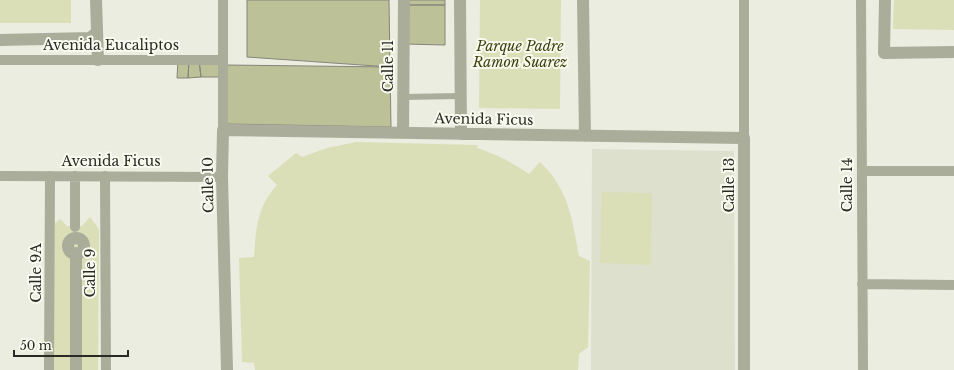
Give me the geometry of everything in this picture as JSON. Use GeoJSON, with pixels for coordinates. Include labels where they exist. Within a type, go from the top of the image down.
{"type":"FeatureCollection","features":[{"type":"Feature","properties":{"kind":"street"},"geometry":{"type":"LineString","coordinates":[[96,0],[98,60]]}},
{"type":"Feature","properties":{"kind":"street","name":"Calle 10"},"geometry":{"type":"LineString","coordinates":[[223,0],[222,177],[227,370]]}},
{"type":"Feature","properties":{"kind":"street","name":"Calle 11"},"geometry":{"type":"LineString","coordinates":[[403,133],[404,0]]}},
{"type":"Feature","properties":{"kind":"street"},"geometry":{"type":"LineString","coordinates":[[460,0],[461,134]]}},
{"type":"Feature","properties":{"kind":"street"},"geometry":{"type":"LineString","coordinates":[[583,0],[585,136]]}},
{"type":"Feature","properties":{"kind":"street","name":"Calle 13"},"geometry":{"type":"LineString","coordinates":[[744,0],[744,370]]}},
{"type":"Feature","properties":{"kind":"street","name":"Calle 14"},"geometry":{"type":"LineString","coordinates":[[861,0],[863,370]]}},
{"type":"Feature","properties":{"kind":"street"},"geometry":{"type":"LineString","coordinates":[[885,0],[884,53],[954,52]]}},
{"type":"Feature","properties":{"kind":"street"},"geometry":{"type":"LineString","coordinates":[[0,40],[90,38],[97,32]]}},
{"type":"Feature","properties":{"kind":"street","name":"Avenida Eucaliptos"},"geometry":{"type":"LineString","coordinates":[[0,60],[223,60]]}},
{"type":"Feature","properties":{"kind":"street","name":"Avenida Ficus"},"geometry":{"type":"LineString","coordinates":[[223,130],[744,138]]}},
{"type":"Feature","properties":{"kind":"street"},"geometry":{"type":"LineString","coordinates":[[862,171],[954,172]]}},
{"type":"Feature","properties":{"kind":"street","name":"Avenida Ficus"},"geometry":{"type":"LineString","coordinates":[[0,176],[222,177]]}},
{"type":"Feature","properties":{"kind":"street","name":"Calle 9A"},"geometry":{"type":"LineString","coordinates":[[49,370],[50,176]]}},
{"type":"Feature","properties":{"kind":"street"},"geometry":{"type":"LineString","coordinates":[[75,176],[75,226]]}},
{"type":"Feature","properties":{"kind":"street","name":"Calle 9"},"geometry":{"type":"LineString","coordinates":[[105,176],[106,370]]}},
{"type":"Feature","properties":{"kind":"street"},"geometry":{"type":"LineString","coordinates":[[76,253],[76,370]]}},
{"type":"Feature","properties":{"kind":"street"},"geometry":{"type":"LineString","coordinates":[[862,284],[954,285]]}},
{"type":"Feature","properties":{"kind":"lane"},"geometry":{"type":"LineString","coordinates":[[403,97],[461,96]]}},
{"type":"Feature","properties":{"kind":"shaded area"},"geometry":{"type":"Polygon","coordinates":[[[592,149],[734,151],[735,370],[591,370],[592,149]]]}},
{"type":"Feature","properties":{"kind":"green space"},"geometry":{"type":"Polygon","coordinates":[[[0,0],[71,0],[71,23],[0,23],[0,0]]]}},
{"type":"Feature","properties":{"kind":"green space","name":"Parque Padre Ramon Suarez"},"geometry":{"type":"Polygon","coordinates":[[[480,0],[561,0],[560,109],[479,108],[480,0]]]}},
{"type":"Feature","properties":{"kind":"green space"},"geometry":{"type":"Polygon","coordinates":[[[894,0],[954,0],[954,30],[893,29],[894,0]]]}},
{"type":"Feature","properties":{"kind":"green space"},"geometry":{"type":"Polygon","coordinates":[[[356,142],[478,145],[477,148],[504,159],[529,174],[540,162],[551,173],[569,208],[579,256],[590,261],[588,347],[579,354],[578,370],[255,370],[254,363],[242,362],[239,258],[254,257],[257,227],[261,210],[270,193],[277,185],[268,176],[296,153],[302,157],[327,148],[356,142]]]}},
{"type":"Feature","properties":{"kind":"green space"},"geometry":{"type":"Polygon","coordinates":[[[602,192],[652,193],[651,265],[600,263],[602,192]]]}},
{"type":"Feature","properties":{"kind":"green space"},"geometry":{"type":"Polygon","coordinates":[[[90,217],[99,229],[98,370],[52,370],[52,226],[60,219],[67,226],[82,226],[90,217]]]}},
{"type":"Feature","properties":{"kind":"building"},"geometry":{"type":"Polygon","coordinates":[[[247,0],[389,0],[390,67],[247,57],[247,0]]]}},
{"type":"Feature","properties":{"kind":"building"},"geometry":{"type":"Polygon","coordinates":[[[404,0],[445,0],[445,5],[404,5],[404,0]]]}},
{"type":"Feature","properties":{"kind":"building"},"geometry":{"type":"Polygon","coordinates":[[[404,5],[445,5],[445,45],[404,44],[404,5]]]}},
{"type":"Feature","properties":{"kind":"building"},"geometry":{"type":"Polygon","coordinates":[[[178,60],[189,60],[188,78],[177,78],[178,60]]]}},
{"type":"Feature","properties":{"kind":"building"},"geometry":{"type":"Polygon","coordinates":[[[189,60],[199,60],[201,77],[188,78],[189,60]]]}},
{"type":"Feature","properties":{"kind":"building"},"geometry":{"type":"Polygon","coordinates":[[[199,60],[223,60],[223,77],[201,77],[199,60]]]}},
{"type":"Feature","properties":{"kind":"building"},"geometry":{"type":"Polygon","coordinates":[[[227,65],[390,67],[391,127],[226,124],[227,65]]]}}]}
